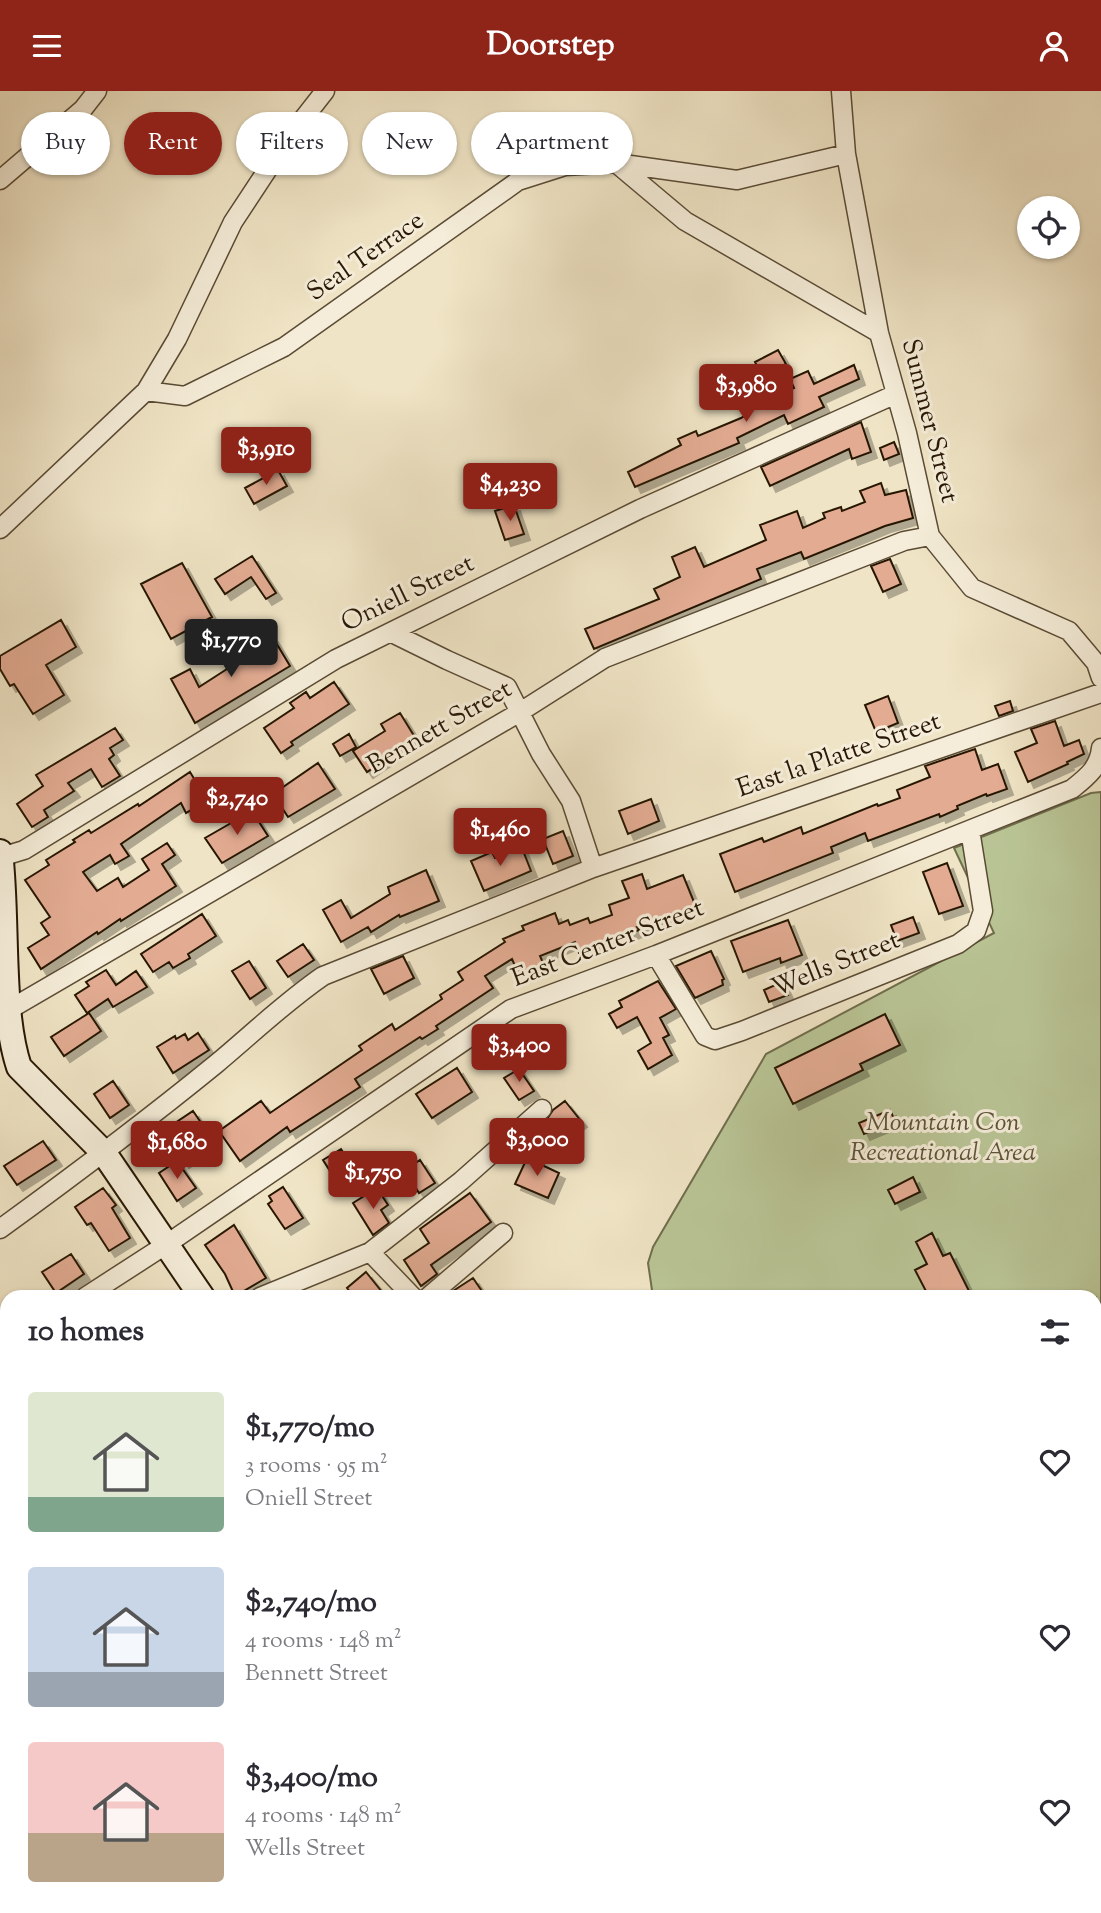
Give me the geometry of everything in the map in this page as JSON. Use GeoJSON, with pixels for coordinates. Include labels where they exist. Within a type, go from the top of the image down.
{"type":"FeatureCollection","features":[{"type":"Feature","properties":{"kind":"main road"},"geometry":{"type":"LineString","coordinates":[[0,854],[1,1015],[7,1040],[19,1067],[104,1153],[197,1290]]}},
{"type":"Feature","properties":{"kind":"street"},"geometry":{"type":"LineString","coordinates":[[0,180],[83,109],[97,91]]}},
{"type":"Feature","properties":{"kind":"street"},"geometry":{"type":"LineString","coordinates":[[0,529],[146,391],[177,339],[233,222],[289,137],[325,91]]}},
{"type":"Feature","properties":{"kind":"street","name":"Summer Street"},"geometry":{"type":"LineString","coordinates":[[841,91],[846,153],[879,333],[922,491],[930,536],[972,588],[1069,631],[1096,663],[1101,678]]}},
{"type":"Feature","properties":{"kind":"street","name":"Seal Terrace"},"geometry":{"type":"LineString","coordinates":[[633,165],[737,180],[846,153]]}},
{"type":"Feature","properties":{"kind":"street","name":"Seal Terrace"},"geometry":{"type":"LineString","coordinates":[[146,391],[186,396],[284,347],[518,181],[537,175]]}},
{"type":"Feature","properties":{"kind":"street"},"geometry":{"type":"LineString","coordinates":[[630,175],[685,221],[879,333]]}},
{"type":"Feature","properties":{"kind":"street","name":"Oniell Street"},"geometry":{"type":"LineString","coordinates":[[0,854],[24,850],[336,659],[640,509],[896,394]]}},
{"type":"Feature","properties":{"kind":"street","name":"Bennett Street"},"geometry":{"type":"LineString","coordinates":[[1,1015],[520,712],[605,658],[904,541],[930,536]]}},
{"type":"Feature","properties":{"kind":"street"},"geometry":{"type":"LineString","coordinates":[[392,633],[507,687],[541,754],[571,801],[593,868]]}},
{"type":"Feature","properties":{"kind":"street","name":"East la Platte Street"},"geometry":{"type":"LineString","coordinates":[[0,1229],[104,1153],[323,976],[593,868],[1101,693]]}},
{"type":"Feature","properties":{"kind":"street","name":"East Center Street"},"geometry":{"type":"LineString","coordinates":[[96,1290],[511,1009],[656,955],[1072,789],[1091,774],[1100,761],[1101,748]]}},
{"type":"Feature","properties":{"kind":"street","name":"Wells Street"},"geometry":{"type":"LineString","coordinates":[[656,955],[705,1036],[715,1040],[754,1026],[958,944],[976,931],[983,911],[970,830]]}},
{"type":"Feature","properties":{"kind":"street"},"geometry":{"type":"LineString","coordinates":[[277,1290],[370,1252],[461,1181],[542,1108]]}},
{"type":"Feature","properties":{"kind":"street"},"geometry":{"type":"LineString","coordinates":[[436,1290],[503,1233]]}},
{"type":"Feature","properties":{"kind":"street"},"geometry":{"type":"LineString","coordinates":[[370,1252],[406,1290]]}},
{"type":"Feature","properties":{"kind":"green space","name":"Mountain Con Recreational Area"},"geometry":{"type":"Polygon","coordinates":[[[1101,792],[1101,1290],[652,1290],[648,1263],[653,1247],[766,1054],[994,933],[954,848],[1091,793],[1101,792]]]}},
{"type":"Feature","properties":{"kind":"building"},"geometry":{"type":"Polygon","coordinates":[[[778,350],[786,364],[762,376],[755,362],[778,350]]]}},
{"type":"Feature","properties":{"kind":"building"},"geometry":{"type":"Polygon","coordinates":[[[854,365],[859,379],[819,397],[824,407],[788,424],[784,415],[737,438],[739,443],[635,487],[628,472],[681,445],[678,439],[696,431],[698,436],[741,418],[752,411],[748,403],[760,396],[763,402],[794,388],[790,379],[808,371],[814,384],[854,365]]]}},
{"type":"Feature","properties":{"kind":"building"},"geometry":{"type":"Polygon","coordinates":[[[861,422],[871,452],[852,459],[849,449],[770,486],[761,467],[861,422]]]}},
{"type":"Feature","properties":{"kind":"building"},"geometry":{"type":"Polygon","coordinates":[[[894,442],[899,454],[884,460],[880,448],[894,442]]]}},
{"type":"Feature","properties":{"kind":"building"},"geometry":{"type":"Polygon","coordinates":[[[278,470],[287,486],[254,504],[245,488],[278,470]]]}},
{"type":"Feature","properties":{"kind":"building"},"geometry":{"type":"Polygon","coordinates":[[[881,483],[885,495],[906,490],[913,518],[885,526],[804,559],[801,552],[757,569],[761,579],[594,649],[585,629],[659,599],[654,589],[680,577],[672,557],[695,547],[704,567],[766,540],[760,525],[797,511],[803,528],[825,518],[823,513],[841,507],[842,511],[865,502],[860,491],[881,483]]]}},
{"type":"Feature","properties":{"kind":"building"},"geometry":{"type":"Polygon","coordinates":[[[514,505],[524,534],[505,540],[495,511],[514,505]]]}},
{"type":"Feature","properties":{"kind":"building"},"geometry":{"type":"Polygon","coordinates":[[[252,556],[276,593],[266,599],[251,577],[225,594],[215,579],[252,556]]]}},
{"type":"Feature","properties":{"kind":"building"},"geometry":{"type":"Polygon","coordinates":[[[890,559],[901,584],[883,592],[871,566],[890,559]]]}},
{"type":"Feature","properties":{"kind":"building"},"geometry":{"type":"Polygon","coordinates":[[[182,563],[212,617],[171,639],[141,584],[182,563]]]}},
{"type":"Feature","properties":{"kind":"building"},"geometry":{"type":"Polygon","coordinates":[[[61,620],[76,647],[46,665],[64,695],[33,714],[14,684],[10,686],[0,669],[0,656],[61,620]]]}},
{"type":"Feature","properties":{"kind":"building"},"geometry":{"type":"Polygon","coordinates":[[[272,636],[290,666],[195,723],[171,679],[190,669],[199,687],[227,669],[224,663],[272,636]]]}},
{"type":"Feature","properties":{"kind":"building"},"geometry":{"type":"Polygon","coordinates":[[[334,682],[349,704],[291,742],[293,745],[281,753],[264,728],[294,708],[290,703],[306,692],[310,698],[334,682]]]}},
{"type":"Feature","properties":{"kind":"building"},"geometry":{"type":"Polygon","coordinates":[[[888,696],[898,723],[876,732],[865,705],[888,696]]]}},
{"type":"Feature","properties":{"kind":"building"},"geometry":{"type":"Polygon","coordinates":[[[1010,701],[1013,711],[999,716],[995,706],[1010,701]]]}},
{"type":"Feature","properties":{"kind":"building"},"geometry":{"type":"Polygon","coordinates":[[[400,713],[416,739],[367,772],[353,751],[385,731],[381,724],[400,713]]]}},
{"type":"Feature","properties":{"kind":"building"},"geometry":{"type":"Polygon","coordinates":[[[1055,721],[1064,746],[1079,740],[1084,754],[1028,782],[1015,752],[1037,743],[1031,729],[1055,721]]]}},
{"type":"Feature","properties":{"kind":"building"},"geometry":{"type":"Polygon","coordinates":[[[115,728],[123,740],[110,748],[114,755],[109,759],[120,776],[102,787],[91,769],[68,783],[74,791],[44,810],[48,817],[32,827],[17,804],[43,786],[36,775],[115,728]]]}},
{"type":"Feature","properties":{"kind":"building"},"geometry":{"type":"Polygon","coordinates":[[[349,734],[356,747],[340,756],[333,744],[349,734]]]}},
{"type":"Feature","properties":{"kind":"building"},"geometry":{"type":"Polygon","coordinates":[[[975,749],[982,770],[998,764],[1007,789],[957,806],[958,809],[940,817],[939,814],[868,841],[865,833],[831,847],[833,853],[735,892],[720,854],[762,838],[764,842],[801,827],[803,834],[877,804],[878,806],[900,798],[897,790],[930,777],[925,766],[975,749]]]}},
{"type":"Feature","properties":{"kind":"building"},"geometry":{"type":"Polygon","coordinates":[[[318,763],[335,789],[288,817],[273,794],[318,763]]]}},
{"type":"Feature","properties":{"kind":"building"},"geometry":{"type":"Polygon","coordinates":[[[190,772],[207,800],[186,813],[181,803],[121,844],[129,856],[115,864],[110,855],[83,872],[97,891],[118,878],[123,887],[149,870],[142,859],[167,843],[175,855],[162,864],[176,886],[121,921],[120,919],[98,934],[97,932],[41,969],[28,948],[49,935],[41,923],[50,917],[25,880],[49,865],[46,860],[75,842],[73,840],[89,830],[91,833],[138,804],[139,806],[190,772]]]}},
{"type":"Feature","properties":{"kind":"building"},"geometry":{"type":"Polygon","coordinates":[[[651,799],[659,821],[628,834],[619,811],[651,799]]]}},
{"type":"Feature","properties":{"kind":"building"},"geometry":{"type":"Polygon","coordinates":[[[252,811],[268,836],[222,863],[205,838],[252,811]]]}},
{"type":"Feature","properties":{"kind":"building"},"geometry":{"type":"Polygon","coordinates":[[[563,831],[573,856],[553,864],[543,839],[563,831]]]}},
{"type":"Feature","properties":{"kind":"building"},"geometry":{"type":"Polygon","coordinates":[[[522,848],[531,871],[484,891],[471,861],[492,852],[495,858],[522,848]]]}},
{"type":"Feature","properties":{"kind":"building"},"geometry":{"type":"Polygon","coordinates":[[[947,863],[963,906],[939,914],[923,872],[947,863]]]}},
{"type":"Feature","properties":{"kind":"building"},"geometry":{"type":"Polygon","coordinates":[[[426,870],[439,901],[400,917],[399,915],[371,932],[368,927],[341,942],[323,910],[341,900],[351,918],[390,894],[388,887],[426,870]]]}},
{"type":"Feature","properties":{"kind":"building"},"geometry":{"type":"Polygon","coordinates":[[[642,874],[647,889],[683,875],[696,907],[637,927],[639,930],[579,953],[575,942],[540,956],[544,965],[519,975],[512,959],[485,976],[493,988],[436,1026],[438,1029],[422,1039],[420,1037],[355,1079],[360,1087],[290,1132],[287,1127],[240,1161],[219,1131],[261,1101],[270,1113],[362,1050],[359,1046],[392,1024],[395,1030],[442,999],[440,995],[463,980],[458,972],[505,942],[503,939],[524,930],[522,926],[555,913],[559,924],[568,920],[570,925],[588,918],[590,923],[612,915],[609,905],[629,898],[622,881],[642,874]]]}},
{"type":"Feature","properties":{"kind":"building"},"geometry":{"type":"Polygon","coordinates":[[[202,914],[216,936],[188,954],[190,958],[173,968],[169,962],[153,972],[141,954],[202,914]]]}},
{"type":"Feature","properties":{"kind":"building"},"geometry":{"type":"Polygon","coordinates":[[[913,917],[919,933],[897,941],[891,925],[913,917]]]}},
{"type":"Feature","properties":{"kind":"building"},"geometry":{"type":"Polygon","coordinates":[[[788,920],[802,955],[781,963],[780,958],[743,972],[731,941],[788,920]]]}},
{"type":"Feature","properties":{"kind":"building"},"geometry":{"type":"Polygon","coordinates":[[[303,944],[314,960],[288,977],[277,961],[303,944]]]}},
{"type":"Feature","properties":{"kind":"building"},"geometry":{"type":"Polygon","coordinates":[[[711,951],[724,979],[723,985],[695,998],[676,966],[711,951]]]}},
{"type":"Feature","properties":{"kind":"building"},"geometry":{"type":"Polygon","coordinates":[[[403,956],[414,978],[384,994],[371,969],[403,956]]]}},
{"type":"Feature","properties":{"kind":"building"},"geometry":{"type":"Polygon","coordinates":[[[249,961],[266,988],[250,999],[232,971],[249,961]]]}},
{"type":"Feature","properties":{"kind":"building"},"geometry":{"type":"Polygon","coordinates":[[[106,970],[116,985],[136,971],[147,987],[113,1007],[108,999],[87,1013],[75,995],[89,986],[86,982],[106,970]]]}},
{"type":"Feature","properties":{"kind":"building"},"geometry":{"type":"Polygon","coordinates":[[[658,981],[676,1009],[660,1018],[669,1035],[663,1038],[672,1055],[648,1069],[638,1051],[651,1043],[637,1017],[617,1028],[609,1014],[622,1007],[619,1001],[658,981]]]}},
{"type":"Feature","properties":{"kind":"building"},"geometry":{"type":"Polygon","coordinates":[[[782,982],[788,995],[769,1002],[764,990],[782,982]]]}},
{"type":"Feature","properties":{"kind":"building"},"geometry":{"type":"Polygon","coordinates":[[[89,1013],[101,1031],[64,1056],[51,1037],[89,1013]]]}},
{"type":"Feature","properties":{"kind":"building"},"geometry":{"type":"Polygon","coordinates":[[[885,1014],[900,1045],[860,1064],[863,1070],[793,1104],[775,1068],[885,1014]]]}},
{"type":"Feature","properties":{"kind":"building"},"geometry":{"type":"Polygon","coordinates":[[[198,1033],[209,1050],[173,1073],[157,1047],[175,1036],[176,1039],[185,1034],[188,1040],[198,1033]]]}},
{"type":"Feature","properties":{"kind":"building"},"geometry":{"type":"Polygon","coordinates":[[[526,1033],[536,1049],[513,1065],[502,1048],[526,1033]]]}},
{"type":"Feature","properties":{"kind":"building"},"geometry":{"type":"Polygon","coordinates":[[[457,1068],[472,1092],[432,1118],[416,1094],[457,1068]]]}},
{"type":"Feature","properties":{"kind":"building"},"geometry":{"type":"Polygon","coordinates":[[[519,1069],[534,1091],[519,1100],[504,1078],[519,1069]]]}},
{"type":"Feature","properties":{"kind":"building"},"geometry":{"type":"Polygon","coordinates":[[[113,1081],[129,1105],[110,1118],[94,1094],[113,1081]]]}},
{"type":"Feature","properties":{"kind":"building"},"geometry":{"type":"Polygon","coordinates":[[[565,1101],[581,1121],[563,1134],[559,1128],[553,1133],[545,1122],[553,1110],[565,1101]]]}},
{"type":"Feature","properties":{"kind":"building"},"geometry":{"type":"Polygon","coordinates":[[[890,1110],[895,1121],[864,1134],[859,1123],[890,1110]]]}},
{"type":"Feature","properties":{"kind":"building"},"geometry":{"type":"Polygon","coordinates":[[[193,1111],[206,1130],[188,1142],[175,1123],[193,1111]]]}},
{"type":"Feature","properties":{"kind":"building"},"geometry":{"type":"Polygon","coordinates":[[[43,1141],[56,1160],[17,1185],[4,1166],[43,1141]]]}},
{"type":"Feature","properties":{"kind":"building"},"geometry":{"type":"Polygon","coordinates":[[[192,1142],[199,1151],[183,1162],[177,1152],[192,1142]]]}},
{"type":"Feature","properties":{"kind":"building"},"geometry":{"type":"Polygon","coordinates":[[[341,1149],[356,1173],[339,1185],[323,1160],[341,1149]]]}},
{"type":"Feature","properties":{"kind":"building"},"geometry":{"type":"Polygon","coordinates":[[[527,1158],[559,1173],[548,1198],[515,1184],[527,1158]]]}},
{"type":"Feature","properties":{"kind":"building"},"geometry":{"type":"Polygon","coordinates":[[[420,1160],[435,1183],[419,1193],[405,1170],[420,1160]]]}},
{"type":"Feature","properties":{"kind":"building"},"geometry":{"type":"Polygon","coordinates":[[[177,1161],[196,1188],[177,1201],[159,1173],[177,1161]]]}},
{"type":"Feature","properties":{"kind":"building"},"geometry":{"type":"Polygon","coordinates":[[[913,1177],[920,1192],[895,1204],[888,1190],[913,1177]]]}},
{"type":"Feature","properties":{"kind":"building"},"geometry":{"type":"Polygon","coordinates":[[[283,1187],[303,1218],[285,1229],[268,1204],[272,1201],[269,1196],[283,1187]]]}},
{"type":"Feature","properties":{"kind":"building"},"geometry":{"type":"Polygon","coordinates":[[[103,1188],[116,1205],[112,1208],[130,1238],[109,1251],[91,1223],[87,1225],[75,1207],[103,1188]]]}},
{"type":"Feature","properties":{"kind":"building"},"geometry":{"type":"Polygon","coordinates":[[[377,1188],[388,1205],[381,1210],[389,1223],[373,1235],[353,1203],[377,1188]]]}},
{"type":"Feature","properties":{"kind":"building"},"geometry":{"type":"Polygon","coordinates":[[[470,1193],[491,1222],[431,1265],[437,1274],[421,1286],[404,1260],[429,1243],[420,1229],[470,1193]]]}},
{"type":"Feature","properties":{"kind":"building"},"geometry":{"type":"Polygon","coordinates":[[[234,1225],[266,1278],[245,1290],[232,1290],[205,1245],[234,1225]]]}},
{"type":"Feature","properties":{"kind":"building"},"geometry":{"type":"Polygon","coordinates":[[[932,1233],[943,1256],[950,1253],[968,1290],[925,1290],[915,1270],[927,1264],[916,1242],[932,1233]]]}},
{"type":"Feature","properties":{"kind":"building"},"geometry":{"type":"Polygon","coordinates":[[[71,1254],[84,1274],[60,1290],[54,1290],[42,1272],[71,1254]]]}},
{"type":"Feature","properties":{"kind":"building"},"geometry":{"type":"Polygon","coordinates":[[[366,1272],[380,1290],[349,1290],[347,1288],[366,1272]]]}},
{"type":"Feature","properties":{"kind":"building"},"geometry":{"type":"Polygon","coordinates":[[[473,1278],[481,1290],[455,1290],[473,1278]]]}}]}
